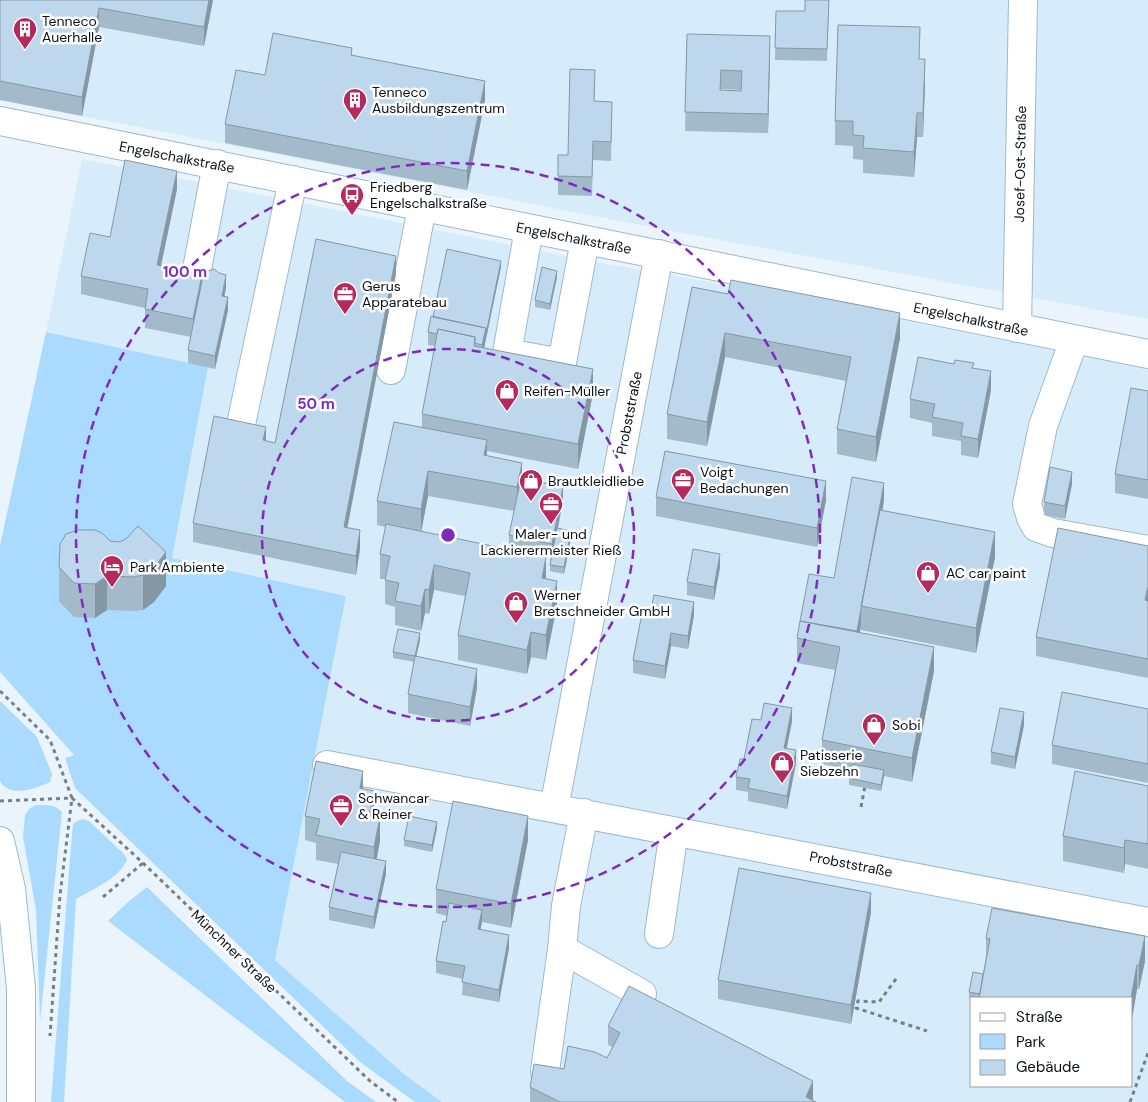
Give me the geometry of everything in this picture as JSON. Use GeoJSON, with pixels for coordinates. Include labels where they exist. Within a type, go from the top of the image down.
{"type":"FeatureCollection","features":[{"type":"Feature","properties":{"kind":"street","name":"Josef-Ost-Straße"},"geometry":{"type":"LineString","coordinates":[[1017,328],[1023,0]]}},
{"type":"Feature","properties":{"kind":"street","name":"Engelschalkstraße"},"geometry":{"type":"LineString","coordinates":[[0,121],[1148,354]]}},
{"type":"Feature","properties":{"kind":"street"},"geometry":{"type":"LineString","coordinates":[[197,269],[217,164]]}},
{"type":"Feature","properties":{"kind":"street"},"geometry":{"type":"LineString","coordinates":[[240,429],[293,180]]}},
{"type":"Feature","properties":{"kind":"street"},"geometry":{"type":"LineString","coordinates":[[391,370],[422,207]]}},
{"type":"Feature","properties":{"kind":"street"},"geometry":{"type":"LineString","coordinates":[[529,229],[507,352],[516,354],[562,363],[585,240]]}},
{"type":"Feature","properties":{"kind":"street","name":"Probststraße"},"geometry":{"type":"LineString","coordinates":[[554,808],[659,254]]}},
{"type":"Feature","properties":{"kind":"street"},"geometry":{"type":"LineString","coordinates":[[1074,340],[1043,426],[1027,504],[1030,518],[1036,527],[1053,534],[1148,550]]}},
{"type":"Feature","properties":{"kind":"street","name":"Probststraße"},"geometry":{"type":"LineString","coordinates":[[321,764],[1148,922]]}},
{"type":"Feature","properties":{"kind":"street"},"geometry":{"type":"LineString","coordinates":[[545,1071],[566,906],[584,813]]}},
{"type":"Feature","properties":{"kind":"street"},"geometry":{"type":"LineString","coordinates":[[659,934],[674,831]]}},
{"type":"Feature","properties":{"kind":"street"},"geometry":{"type":"LineString","coordinates":[[0,841],[11,889],[21,988],[21,1102]]}},
{"type":"Feature","properties":{"kind":"street"},"geometry":{"type":"LineString","coordinates":[[562,949],[642,994]]}},
{"type":"Feature","properties":{"kind":"path"},"geometry":{"type":"LineString","coordinates":[[0,691],[50,740],[72,798],[60,895],[49,1040]]}},
{"type":"Feature","properties":{"kind":"path"},"geometry":{"type":"LineString","coordinates":[[861,807],[866,782]]}},
{"type":"Feature","properties":{"kind":"path"},"geometry":{"type":"LineString","coordinates":[[0,801],[72,798]]}},
{"type":"Feature","properties":{"kind":"path","name":"Münchner Straße"},"geometry":{"type":"LineString","coordinates":[[72,798],[143,863],[370,1081],[398,1102]]}},
{"type":"Feature","properties":{"kind":"path"},"geometry":{"type":"LineString","coordinates":[[103,897],[143,863]]}},
{"type":"Feature","properties":{"kind":"path"},"geometry":{"type":"LineString","coordinates":[[896,979],[879,1002],[858,1001],[856,1008],[927,1031]]}},
{"type":"Feature","properties":{"kind":"path"},"geometry":{"type":"LineString","coordinates":[[1130,1102],[1148,1053]]}},
{"type":"Feature","properties":{"kind":"shaded area"},"geometry":{"type":"Polygon","coordinates":[[[0,0],[1148,0],[1148,319],[666,230],[0,100],[0,0]]]}},
{"type":"Feature","properties":{"kind":"shaded area"},"geometry":{"type":"Polygon","coordinates":[[[82,159],[596,262],[694,279],[1148,369],[1148,1102],[442,1102],[404,1074],[275,960],[346,596],[172,558],[208,367],[46,332],[82,159]]]}},
{"type":"Feature","properties":{"kind":"green space"},"geometry":{"type":"Polygon","coordinates":[[[46,332],[208,367],[172,558],[346,596],[275,960],[404,1074],[442,1102],[415,1102],[360,1062],[75,788],[65,758],[74,755],[0,672],[0,546],[46,332]]]}},
{"type":"Feature","properties":{"kind":"green space"},"geometry":{"type":"Polygon","coordinates":[[[0,701],[37,737],[52,774],[50,782],[31,789],[17,791],[10,790],[0,781],[0,701]]]}},
{"type":"Feature","properties":{"kind":"green space"},"geometry":{"type":"Polygon","coordinates":[[[36,805],[53,806],[62,812],[40,1021],[36,910],[23,837],[25,815],[29,809],[36,805]]]}},
{"type":"Feature","properties":{"kind":"green space"},"geometry":{"type":"Polygon","coordinates":[[[83,819],[89,821],[127,859],[124,866],[113,877],[76,899],[64,1102],[51,1102],[73,824],[83,819]]]}},
{"type":"Feature","properties":{"kind":"green space"},"geometry":{"type":"Polygon","coordinates":[[[147,887],[347,1081],[376,1102],[345,1102],[108,921],[147,887]]]}},
{"type":"Feature","properties":{"kind":"building"},"geometry":{"type":"Polygon","coordinates":[[[0,0],[209,0],[204,27],[99,8],[82,97],[0,81],[0,0]]]}},
{"type":"Feature","properties":{"kind":"building"},"geometry":{"type":"Polygon","coordinates":[[[805,0],[829,0],[827,49],[775,48],[776,11],[805,11],[805,0]]]}},
{"type":"Feature","properties":{"kind":"building"},"geometry":{"type":"Polygon","coordinates":[[[838,25],[920,27],[919,59],[925,59],[923,113],[917,113],[914,152],[863,148],[864,136],[853,135],[853,121],[835,121],[838,25]]]}},
{"type":"Feature","properties":{"kind":"building","name":"Tenneco Ausbildungszentrum"},"geometry":{"type":"Polygon","coordinates":[[[273,33],[352,48],[351,55],[485,81],[467,171],[225,124],[236,70],[265,75],[273,33]]]}},
{"type":"Feature","properties":{"kind":"building"},"geometry":{"type":"Polygon","coordinates":[[[687,34],[770,36],[768,114],[685,112],[687,34]],[[721,70],[720,90],[741,91],[742,71],[721,70]]]}},
{"type":"Feature","properties":{"kind":"building"},"geometry":{"type":"Polygon","coordinates":[[[570,69],[595,70],[594,101],[612,102],[611,142],[593,141],[592,177],[558,176],[558,155],[568,155],[570,69]]]}},
{"type":"Feature","properties":{"kind":"building"},"geometry":{"type":"Polygon","coordinates":[[[125,160],[177,171],[157,265],[202,275],[193,319],[145,309],[148,289],[81,276],[90,233],[110,237],[125,160]]]}},
{"type":"Feature","properties":{"kind":"building"},"geometry":{"type":"Polygon","coordinates":[[[316,239],[396,256],[344,527],[360,530],[356,556],[193,523],[214,416],[266,427],[263,440],[275,443],[316,239]]]}},
{"type":"Feature","properties":{"kind":"building"},"geometry":{"type":"Polygon","coordinates":[[[447,249],[501,261],[486,334],[486,328],[433,317],[447,249]]]}},
{"type":"Feature","properties":{"kind":"building"},"geometry":{"type":"Polygon","coordinates":[[[542,267],[557,271],[550,304],[535,300],[542,267]]]}},
{"type":"Feature","properties":{"kind":"building"},"geometry":{"type":"Polygon","coordinates":[[[200,269],[208,271],[214,269],[226,275],[222,296],[228,297],[215,356],[188,350],[202,281],[202,275],[199,274],[200,269]]]}},
{"type":"Feature","properties":{"kind":"building"},"geometry":{"type":"Polygon","coordinates":[[[731,280],[900,313],[876,437],[837,429],[851,357],[725,333],[707,422],[667,414],[692,287],[728,294],[731,280]]]}},
{"type":"Feature","properties":{"kind":"building"},"geometry":{"type":"Polygon","coordinates":[[[431,316],[486,328],[482,345],[475,343],[475,337],[438,329],[437,334],[428,332],[431,316]]]}},
{"type":"Feature","properties":{"kind":"building"},"geometry":{"type":"Polygon","coordinates":[[[438,329],[475,337],[474,346],[593,369],[578,444],[422,414],[438,329]]]}},
{"type":"Feature","properties":{"kind":"building"},"geometry":{"type":"Polygon","coordinates":[[[918,357],[954,364],[955,360],[974,363],[972,368],[991,371],[978,439],[961,436],[963,423],[932,417],[935,404],[910,399],[918,357]]]}},
{"type":"Feature","properties":{"kind":"building"},"geometry":{"type":"Polygon","coordinates":[[[1131,388],[1148,391],[1148,480],[1115,474],[1131,388]]]}},
{"type":"Feature","properties":{"kind":"building"},"geometry":{"type":"Polygon","coordinates":[[[394,422],[487,440],[484,455],[522,463],[517,487],[428,471],[421,509],[377,501],[394,422]]]}},
{"type":"Feature","properties":{"kind":"building"},"geometry":{"type":"Polygon","coordinates":[[[665,451],[826,481],[817,528],[656,497],[665,451]]]}},
{"type":"Feature","properties":{"kind":"building"},"geometry":{"type":"Polygon","coordinates":[[[1050,467],[1072,472],[1065,506],[1044,502],[1050,467]]]}},
{"type":"Feature","properties":{"kind":"building"},"geometry":{"type":"Polygon","coordinates":[[[852,477],[884,483],[857,631],[800,621],[809,574],[834,578],[852,477]]]}},
{"type":"Feature","properties":{"kind":"building"},"geometry":{"type":"Polygon","coordinates":[[[521,478],[563,487],[552,544],[509,535],[521,478]]]}},
{"type":"Feature","properties":{"kind":"building","name":"AC car paint"},"geometry":{"type":"Polygon","coordinates":[[[880,510],[995,532],[976,628],[861,606],[880,510]]]}},
{"type":"Feature","properties":{"kind":"building"},"geometry":{"type":"Polygon","coordinates":[[[386,524],[546,557],[542,578],[557,581],[546,635],[531,632],[527,650],[458,635],[470,573],[434,565],[429,590],[425,589],[421,606],[395,601],[399,583],[385,580],[390,556],[380,554],[386,524]]]}},
{"type":"Feature","properties":{"kind":"building"},"geometry":{"type":"Polygon","coordinates":[[[138,526],[166,552],[154,568],[143,575],[133,577],[107,576],[95,584],[74,583],[59,567],[60,544],[66,534],[78,530],[95,530],[102,533],[110,541],[119,542],[126,539],[138,526]]]}},
{"type":"Feature","properties":{"kind":"building"},"geometry":{"type":"Polygon","coordinates":[[[557,528],[571,531],[564,567],[550,565],[557,528]]]}},
{"type":"Feature","properties":{"kind":"building"},"geometry":{"type":"Polygon","coordinates":[[[1058,528],[1148,546],[1148,586],[1145,600],[1148,601],[1148,659],[1036,637],[1058,528]]]}},
{"type":"Feature","properties":{"kind":"building"},"geometry":{"type":"Polygon","coordinates":[[[693,549],[720,554],[714,587],[687,582],[693,549]]]}},
{"type":"Feature","properties":{"kind":"building"},"geometry":{"type":"Polygon","coordinates":[[[654,595],[694,602],[688,636],[671,633],[665,666],[633,660],[643,608],[651,610],[654,595]]]}},
{"type":"Feature","properties":{"kind":"building"},"geometry":{"type":"Polygon","coordinates":[[[800,621],[934,647],[912,758],[822,740],[840,647],[797,638],[800,621]]]}},
{"type":"Feature","properties":{"kind":"building"},"geometry":{"type":"Polygon","coordinates":[[[398,629],[420,633],[415,656],[393,652],[398,629]]]}},
{"type":"Feature","properties":{"kind":"building"},"geometry":{"type":"Polygon","coordinates":[[[415,656],[477,669],[470,707],[408,694],[415,656]]]}},
{"type":"Feature","properties":{"kind":"building"},"geometry":{"type":"Polygon","coordinates":[[[1062,692],[1148,709],[1148,764],[1052,745],[1062,692]]]}},
{"type":"Feature","properties":{"kind":"building"},"geometry":{"type":"Polygon","coordinates":[[[764,703],[792,708],[784,748],[796,750],[787,796],[748,788],[750,779],[736,777],[740,759],[744,759],[752,719],[761,720],[764,703]]]}},
{"type":"Feature","properties":{"kind":"building"},"geometry":{"type":"Polygon","coordinates":[[[1000,708],[1024,712],[1015,757],[991,752],[1000,708]]]}},
{"type":"Feature","properties":{"kind":"building"},"geometry":{"type":"Polygon","coordinates":[[[316,761],[363,771],[360,788],[374,791],[369,815],[380,817],[374,847],[316,835],[320,819],[305,816],[316,761]]]}},
{"type":"Feature","properties":{"kind":"building"},"geometry":{"type":"Polygon","coordinates":[[[852,764],[884,770],[881,785],[849,778],[852,764]]]}},
{"type":"Feature","properties":{"kind":"building"},"geometry":{"type":"Polygon","coordinates":[[[1075,771],[1148,786],[1148,844],[1125,840],[1124,848],[1063,836],[1075,771]]]}},
{"type":"Feature","properties":{"kind":"building"},"geometry":{"type":"Polygon","coordinates":[[[453,801],[528,816],[511,904],[436,889],[453,801]]]}},
{"type":"Feature","properties":{"kind":"building"},"geometry":{"type":"Polygon","coordinates":[[[409,816],[437,822],[432,845],[404,840],[409,816]]]}},
{"type":"Feature","properties":{"kind":"building"},"geometry":{"type":"Polygon","coordinates":[[[341,852],[386,861],[374,917],[329,907],[341,852]]]}},
{"type":"Feature","properties":{"kind":"building"},"geometry":{"type":"Polygon","coordinates":[[[739,868],[871,893],[851,1005],[718,980],[739,868]]]}},
{"type":"Feature","properties":{"kind":"building"},"geometry":{"type":"Polygon","coordinates":[[[449,903],[482,910],[478,929],[509,935],[499,990],[462,982],[465,966],[436,961],[443,921],[446,922],[449,903]]]}},
{"type":"Feature","properties":{"kind":"building"},"geometry":{"type":"Polygon","coordinates":[[[992,908],[1145,936],[1131,997],[979,997],[990,939],[986,938],[992,908]]]}},
{"type":"Feature","properties":{"kind":"building"},"geometry":{"type":"Polygon","coordinates":[[[973,972],[983,974],[980,994],[969,992],[973,972]]]}},
{"type":"Feature","properties":{"kind":"building"},"geometry":{"type":"Polygon","coordinates":[[[629,986],[813,1081],[806,1097],[816,1102],[560,1102],[530,1087],[534,1064],[564,1069],[568,1046],[595,1052],[607,1058],[620,1033],[608,1026],[629,986]]]}},
{"type":"Feature","properties":{"kind":"place","name":"Tenneco Auerhalle"},"geometry":{"type":"Point","coordinates":[25,50]}},
{"type":"Feature","properties":{"kind":"place","name":"Tenneco Ausbildungszentrum"},"geometry":{"type":"Point","coordinates":[355,121]}},
{"type":"Feature","properties":{"kind":"place","name":"Friedberg Engelschalkstraße"},"geometry":{"type":"Point","coordinates":[352,216]}},
{"type":"Feature","properties":{"kind":"place","name":"Gerus Apparatebau"},"geometry":{"type":"Point","coordinates":[345,315]}},
{"type":"Feature","properties":{"kind":"place","name":"Reifen-Müller"},"geometry":{"type":"Point","coordinates":[507,412]}},
{"type":"Feature","properties":{"kind":"place","name":"Voigt Bedachungen"},"geometry":{"type":"Point","coordinates":[683,501]}},
{"type":"Feature","properties":{"kind":"place","name":"Brautkleidliebe"},"geometry":{"type":"Point","coordinates":[531,502]}},
{"type":"Feature","properties":{"kind":"place","name":"Maler- und Lackierermeister Rieß"},"geometry":{"type":"Point","coordinates":[551,525]}},
{"type":"Feature","properties":{"kind":"place","name":"Park Ambiente"},"geometry":{"type":"Point","coordinates":[112,588]}},
{"type":"Feature","properties":{"kind":"place","name":"AC car paint"},"geometry":{"type":"Point","coordinates":[928,594]}},
{"type":"Feature","properties":{"kind":"place","name":"Werner Bretschneider GmbH"},"geometry":{"type":"Point","coordinates":[516,624]}},
{"type":"Feature","properties":{"kind":"place","name":"Sobi"},"geometry":{"type":"Point","coordinates":[874,746]}},
{"type":"Feature","properties":{"kind":"place","name":"Patisserie Siebzehn"},"geometry":{"type":"Point","coordinates":[782,784]}},
{"type":"Feature","properties":{"kind":"place","name":"Schwancar & Reiner"},"geometry":{"type":"Point","coordinates":[341,827]}}]}
